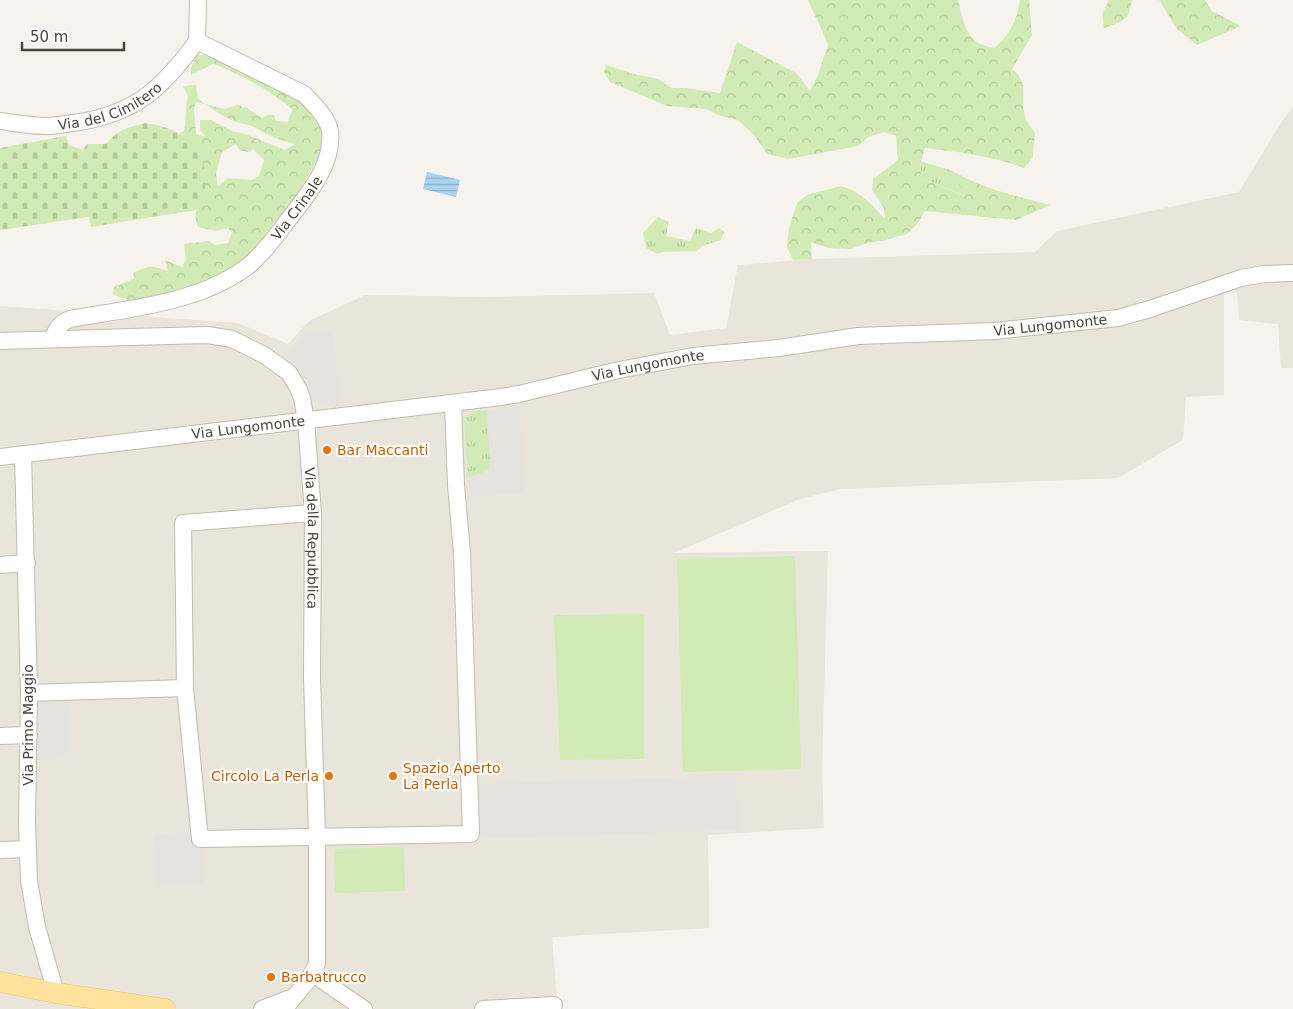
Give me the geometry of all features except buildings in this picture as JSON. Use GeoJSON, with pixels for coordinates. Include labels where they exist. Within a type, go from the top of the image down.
{"type":"FeatureCollection","features":[{"type":"Feature","properties":{"kind":"main road"},"geometry":{"type":"LineString","coordinates":[[0,982],[56,993],[166,1009]]}},
{"type":"Feature","properties":{"kind":"street"},"geometry":{"type":"LineString","coordinates":[[197,41],[198,0]]}},
{"type":"Feature","properties":{"kind":"street","name":"Via del Cimitero"},"geometry":{"type":"LineString","coordinates":[[0,121],[46,126],[92,120],[119,112],[158,88],[172,74],[197,41]]}},
{"type":"Feature","properties":{"kind":"street","name":"Via Crinale"},"geometry":{"type":"LineString","coordinates":[[53,339],[55,330],[63,322],[70,319],[186,296],[229,278],[247,267],[270,244],[306,198],[321,172],[330,145],[329,129],[317,107],[304,94],[197,41]]}},
{"type":"Feature","properties":{"kind":"street","name":"Via Lungomonte"},"geometry":{"type":"LineString","coordinates":[[12,455],[453,404],[519,394],[627,368],[693,356],[779,348],[858,336],[1028,329],[1118,318],[1150,310],[1241,278],[1264,274],[1293,273]]}},
{"type":"Feature","properties":{"kind":"street","name":"Via della Repubblica"},"geometry":{"type":"LineString","coordinates":[[0,340],[207,336],[232,339],[264,355],[289,373],[298,388],[306,421],[313,513],[312,677],[317,963],[306,985],[279,1007]]}},
{"type":"Feature","properties":{"kind":"street"},"geometry":{"type":"LineString","coordinates":[[313,513],[182,522],[185,688],[200,838],[471,834],[462,553],[456,485],[453,404]]}},
{"type":"Feature","properties":{"kind":"street","name":"Via Primo Maggio"},"geometry":{"type":"LineString","coordinates":[[12,455],[27,563],[29,694],[27,849],[36,927],[56,993]]}},
{"type":"Feature","properties":{"kind":"street"},"geometry":{"type":"LineString","coordinates":[[0,565],[27,563]]}},
{"type":"Feature","properties":{"kind":"street"},"geometry":{"type":"LineString","coordinates":[[29,694],[185,688]]}},
{"type":"Feature","properties":{"kind":"street"},"geometry":{"type":"LineString","coordinates":[[0,736],[28,735]]}},
{"type":"Feature","properties":{"kind":"street"},"geometry":{"type":"LineString","coordinates":[[0,850],[27,849]]}},
{"type":"Feature","properties":{"kind":"street"},"geometry":{"type":"LineString","coordinates":[[313,974],[364,1009]]}},
{"type":"Feature","properties":{"kind":"street"},"geometry":{"type":"LineString","coordinates":[[483,1009],[554,1005]]}},
{"type":"Feature","properties":{"kind":"shaded area"},"geometry":{"type":"Polygon","coordinates":[[[1293,107],[1293,368],[1281,368],[1278,324],[1239,320],[1237,292],[1224,293],[1224,395],[1186,397],[1183,440],[1118,478],[841,489],[800,499],[674,553],[828,551],[822,770],[824,828],[708,835],[709,928],[552,937],[558,1009],[0,1009],[0,306],[238,323],[288,344],[309,321],[365,295],[485,297],[654,293],[670,335],[726,328],[738,265],[812,259],[1035,252],[1057,231],[1239,192],[1282,121],[1293,107]]]}},
{"type":"Feature","properties":{"kind":"shaded area"},"geometry":{"type":"Polygon","coordinates":[[[333,332],[340,407],[325,407],[315,403],[300,378],[284,358],[305,333],[333,332]]]}},
{"type":"Feature","properties":{"kind":"shaded area"},"geometry":{"type":"Polygon","coordinates":[[[519,407],[525,493],[470,497],[468,479],[489,470],[487,410],[519,407]]]}},
{"type":"Feature","properties":{"kind":"shaded area"},"geometry":{"type":"Polygon","coordinates":[[[36,702],[69,702],[68,758],[35,761],[36,702]]]}},
{"type":"Feature","properties":{"kind":"shaded area"},"geometry":{"type":"Polygon","coordinates":[[[736,775],[738,830],[479,839],[477,784],[736,775]]]}},
{"type":"Feature","properties":{"kind":"shaded area"},"geometry":{"type":"Polygon","coordinates":[[[190,832],[194,841],[203,844],[204,884],[158,885],[154,834],[190,832]]]}},
{"type":"Feature","properties":{"kind":"green space"},"geometry":{"type":"Polygon","coordinates":[[[808,0],[958,0],[968,32],[977,42],[994,48],[1005,38],[1012,27],[1020,0],[1029,0],[1032,35],[1012,69],[1021,80],[1024,113],[1026,120],[1035,133],[1033,157],[1024,168],[988,157],[925,148],[921,161],[921,178],[964,196],[953,171],[976,183],[1050,205],[1016,220],[925,211],[918,223],[907,234],[850,249],[828,248],[811,242],[812,259],[793,260],[787,247],[789,228],[797,203],[807,195],[841,186],[854,191],[869,202],[885,219],[884,208],[872,190],[873,179],[898,160],[896,136],[884,132],[868,137],[858,146],[789,159],[767,154],[754,135],[738,120],[721,116],[706,109],[667,106],[610,82],[604,72],[606,65],[658,79],[672,88],[720,93],[737,42],[796,73],[810,91],[818,75],[828,44],[808,0]]]}},
{"type":"Feature","properties":{"kind":"green space"},"geometry":{"type":"Polygon","coordinates":[[[1109,0],[1132,0],[1129,12],[1124,19],[1104,28],[1102,14],[1109,0]]]}},
{"type":"Feature","properties":{"kind":"green space"},"geometry":{"type":"Polygon","coordinates":[[[1159,0],[1205,0],[1212,11],[1241,26],[1197,45],[1177,29],[1159,0]]]}},
{"type":"Feature","properties":{"kind":"green space"},"geometry":{"type":"Polygon","coordinates":[[[197,55],[207,55],[296,97],[309,107],[324,132],[320,154],[289,210],[269,234],[240,262],[204,282],[132,301],[113,295],[114,287],[135,278],[133,273],[143,269],[154,267],[168,271],[165,260],[182,267],[186,259],[184,244],[209,241],[215,245],[228,243],[232,233],[228,228],[216,231],[198,227],[196,222],[196,212],[205,191],[182,134],[179,133],[184,131],[188,96],[183,86],[196,85],[198,98],[205,104],[224,109],[238,105],[247,108],[262,118],[266,115],[274,115],[276,121],[288,122],[292,109],[275,96],[234,72],[213,64],[191,75],[191,67],[197,55]],[[196,102],[194,109],[196,134],[206,137],[200,130],[200,120],[211,120],[232,131],[248,135],[285,150],[295,144],[274,138],[252,126],[223,116],[205,104],[196,102]],[[236,144],[222,152],[216,173],[218,186],[228,178],[251,180],[259,176],[264,160],[253,149],[248,152],[239,150],[236,144]]]}},
{"type":"Feature","properties":{"kind":"green space"},"geometry":{"type":"Polygon","coordinates":[[[145,123],[167,128],[186,138],[200,154],[205,177],[205,191],[196,210],[91,227],[89,217],[0,230],[0,148],[66,136],[69,145],[83,150],[87,144],[106,144],[119,132],[145,123]]]}},
{"type":"Feature","properties":{"kind":"green space"},"geometry":{"type":"Polygon","coordinates":[[[921,161],[953,171],[965,196],[921,178],[921,161]]]}},
{"type":"Feature","properties":{"kind":"green space"},"geometry":{"type":"Polygon","coordinates":[[[658,217],[669,222],[666,236],[690,241],[696,228],[711,233],[719,228],[724,232],[721,240],[702,246],[697,251],[657,254],[646,248],[643,233],[658,217]]]}},
{"type":"Feature","properties":{"kind":"green space"},"geometry":{"type":"Polygon","coordinates":[[[487,410],[489,470],[468,479],[464,421],[470,413],[487,410]]]}},
{"type":"Feature","properties":{"kind":"green space"},"geometry":{"type":"Polygon","coordinates":[[[795,556],[801,769],[683,772],[677,559],[795,556]]]}},
{"type":"Feature","properties":{"kind":"green space"},"geometry":{"type":"Polygon","coordinates":[[[644,614],[644,759],[560,760],[554,615],[644,614]]]}},
{"type":"Feature","properties":{"kind":"green space"},"geometry":{"type":"Polygon","coordinates":[[[404,847],[405,891],[335,893],[334,849],[404,847]]]}},
{"type":"Feature","properties":{"kind":"water"},"geometry":{"type":"Polygon","coordinates":[[[427,172],[460,180],[456,197],[423,189],[427,172]]]}},
{"type":"Feature","properties":{"kind":"place","name":"Bar Maccanti"},"geometry":{"type":"Point","coordinates":[327,450]}},
{"type":"Feature","properties":{"kind":"place","name":"Circolo La Perla"},"geometry":{"type":"Point","coordinates":[329,776]}},
{"type":"Feature","properties":{"kind":"place","name":"Spazio Aperto La Perla"},"geometry":{"type":"Point","coordinates":[393,776]}},
{"type":"Feature","properties":{"kind":"place","name":"Barbatrucco"},"geometry":{"type":"Point","coordinates":[271,977]}}]}
